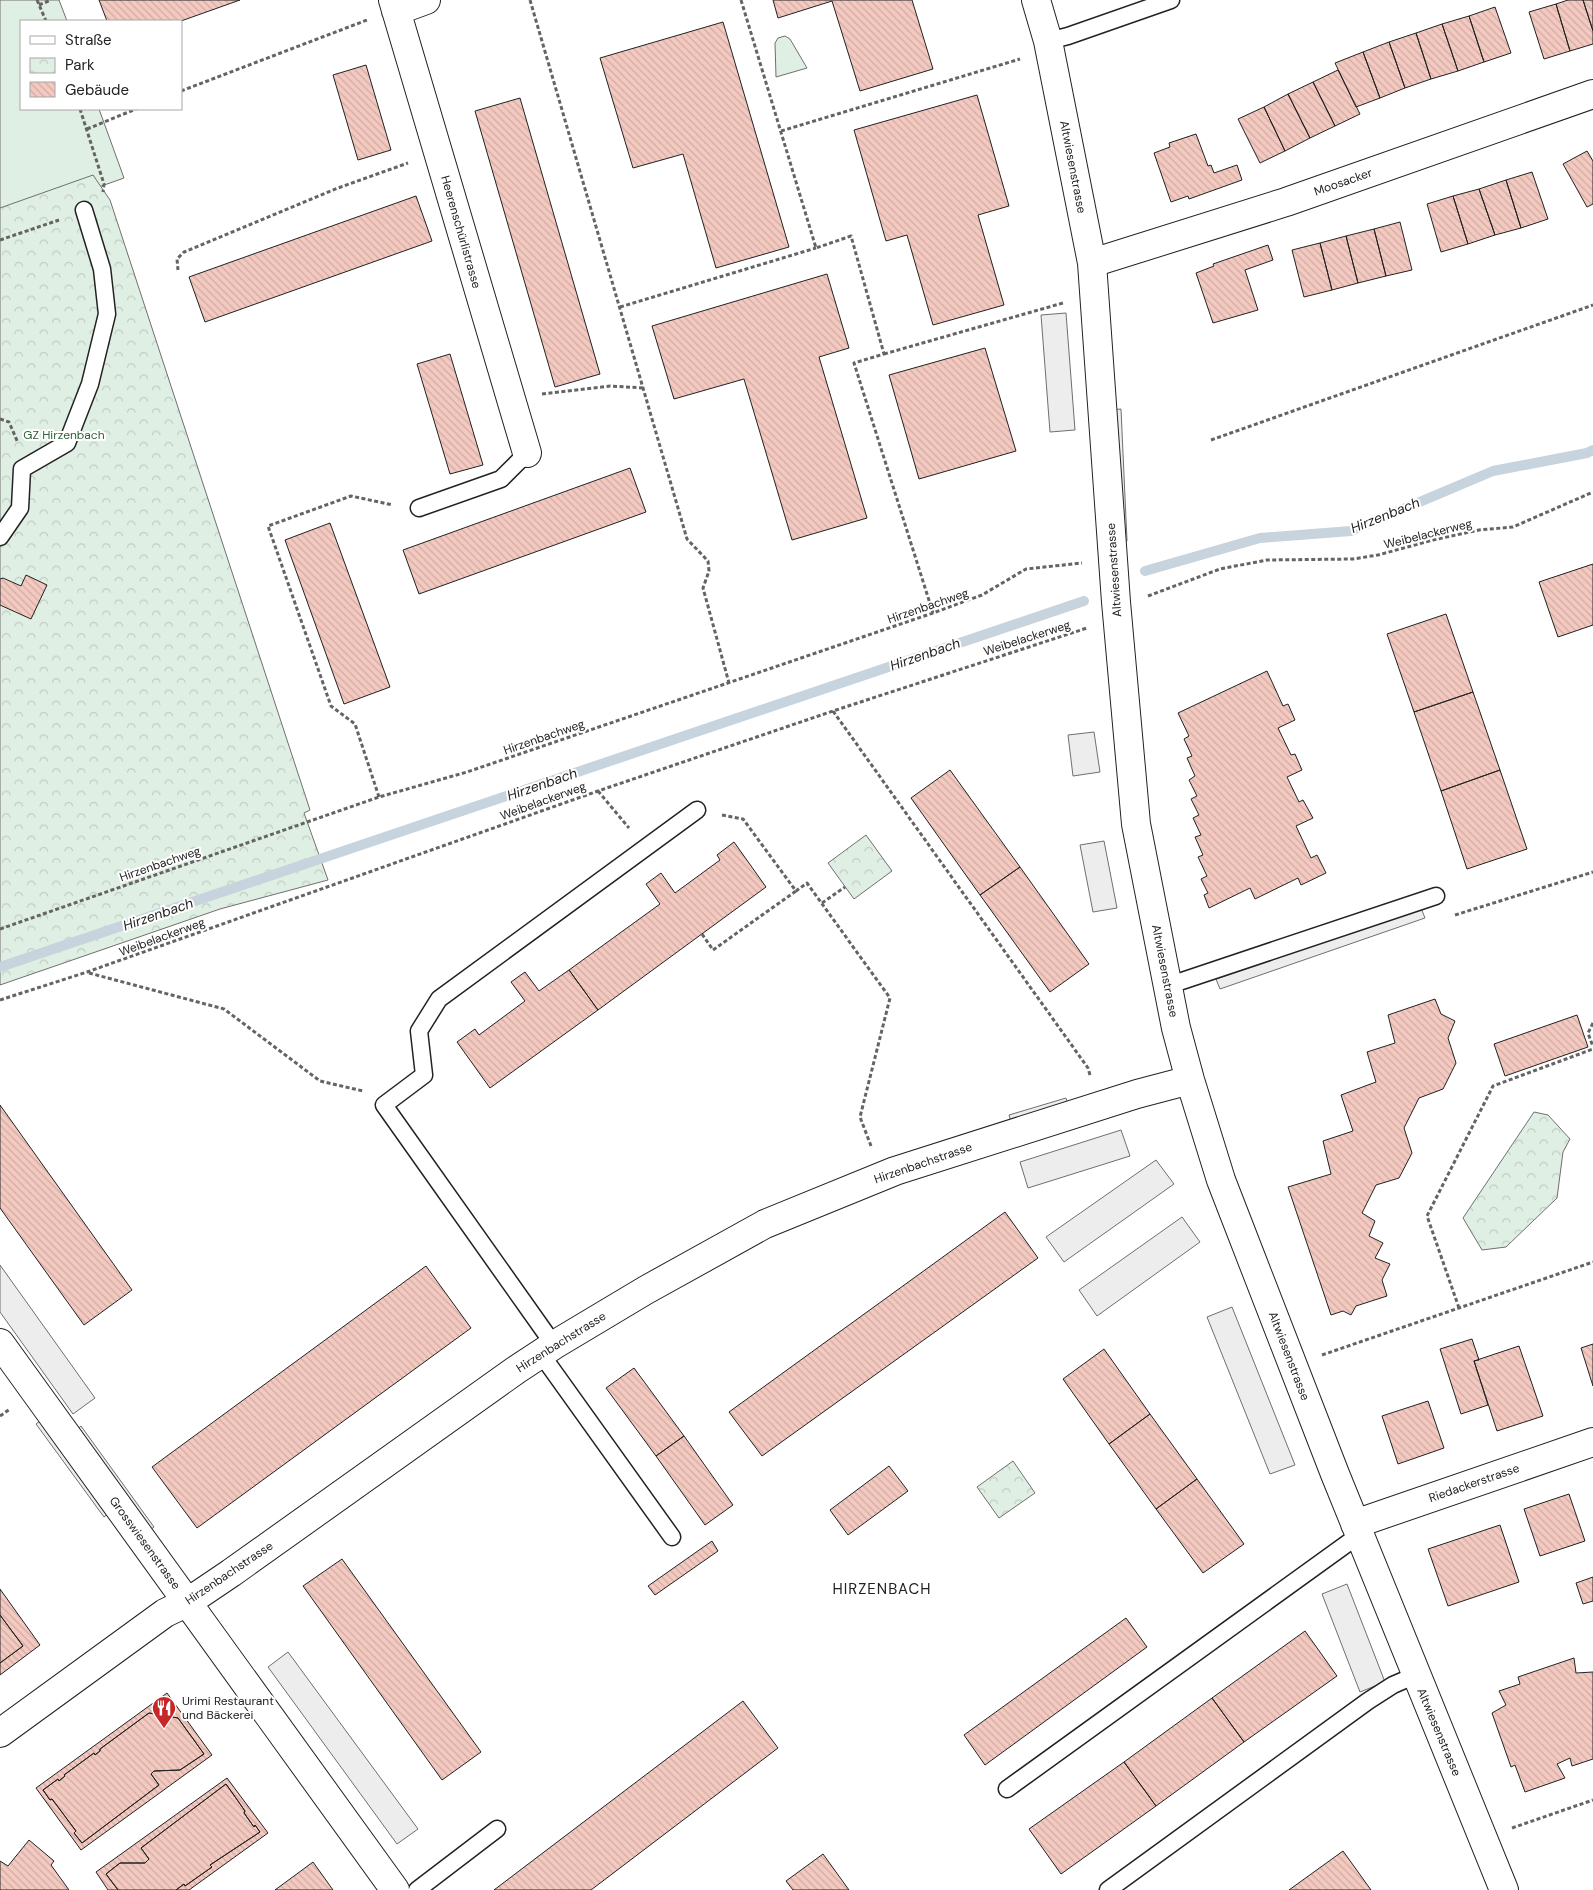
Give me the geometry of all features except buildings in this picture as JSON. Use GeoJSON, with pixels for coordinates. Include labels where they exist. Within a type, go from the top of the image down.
{"type":"FeatureCollection","features":[{"type":"Feature","properties":{"kind":"street"},"geometry":{"type":"LineString","coordinates":[[387,10],[426,0]]}},
{"type":"Feature","properties":{"kind":"street","name":"Altwiesenstrasse"},"geometry":{"type":"LineString","coordinates":[[1036,0],[1048,41],[1092,263],[1116,602],[1136,824],[1167,986],[1190,1080],[1221,1180],[1357,1529],[1504,1890]]}},
{"type":"Feature","properties":{"kind":"street","name":"Heerenschürlistrasse"},"geometry":{"type":"LineString","coordinates":[[387,10],[527,453]]}},
{"type":"Feature","properties":{"kind":"street","name":"Moosacker"},"geometry":{"type":"LineString","coordinates":[[1092,263],[1286,202],[1593,94]]}},
{"type":"Feature","properties":{"kind":"street","name":"Hirzenbachstrasse"},"geometry":{"type":"LineString","coordinates":[[0,1733],[165,1613],[188,1602],[548,1349],[646,1290],[766,1224],[895,1171],[1137,1094],[1190,1080]]}},
{"type":"Feature","properties":{"kind":"street","name":"Grosswiesenstrasse"},"geometry":{"type":"LineString","coordinates":[[0,1343],[395,1890]]}},
{"type":"Feature","properties":{"kind":"street","name":"Riedackerstrasse"},"geometry":{"type":"LineString","coordinates":[[1357,1529],[1593,1442]]}},
{"type":"Feature","properties":{"kind":"lane"},"geometry":{"type":"LineString","coordinates":[[1048,41],[1068,36],[1171,0]]}},
{"type":"Feature","properties":{"kind":"lane"},"geometry":{"type":"LineString","coordinates":[[0,537],[20,508],[22,470],[66,443],[90,384],[107,314],[102,269],[84,210]]}},
{"type":"Feature","properties":{"kind":"lane"},"geometry":{"type":"LineString","coordinates":[[419,508],[501,479],[527,453]]}},
{"type":"Feature","properties":{"kind":"lane"},"geometry":{"type":"LineString","coordinates":[[672,1538],[384,1105],[424,1075],[419,1031],[439,999],[696,810]]}},
{"type":"Feature","properties":{"kind":"lane"},"geometry":{"type":"LineString","coordinates":[[1167,986],[1436,896]]}},
{"type":"Feature","properties":{"kind":"lane"},"geometry":{"type":"LineString","coordinates":[[1007,1789],[1357,1529]]}},
{"type":"Feature","properties":{"kind":"lane"},"geometry":{"type":"LineString","coordinates":[[1108,1890],[1368,1701],[1393,1685],[1416,1675]]}},
{"type":"Feature","properties":{"kind":"lane"},"geometry":{"type":"LineString","coordinates":[[417,1890],[497,1829]]}},
{"type":"Feature","properties":{"kind":"path"},"geometry":{"type":"LineString","coordinates":[[38,0],[46,20]]}},
{"type":"Feature","properties":{"kind":"path"},"geometry":{"type":"LineString","coordinates":[[39,5],[51,0]]}},
{"type":"Feature","properties":{"kind":"path"},"geometry":{"type":"LineString","coordinates":[[530,0],[687,539],[708,561],[709,572],[703,588],[729,683]]}},
{"type":"Feature","properties":{"kind":"path"},"geometry":{"type":"LineString","coordinates":[[741,0],[816,248]]}},
{"type":"Feature","properties":{"kind":"path"},"geometry":{"type":"LineString","coordinates":[[182,91],[387,10]]}},
{"type":"Feature","properties":{"kind":"path"},"geometry":{"type":"LineString","coordinates":[[781,131],[1020,59]]}},
{"type":"Feature","properties":{"kind":"path"},"geometry":{"type":"LineString","coordinates":[[88,129],[134,110]]}},
{"type":"Feature","properties":{"kind":"path"},"geometry":{"type":"LineString","coordinates":[[178,270],[177,259],[184,252],[338,188],[412,162]]}},
{"type":"Feature","properties":{"kind":"path"},"geometry":{"type":"LineString","coordinates":[[620,307],[851,236],[884,354]]}},
{"type":"Feature","properties":{"kind":"path"},"geometry":{"type":"LineString","coordinates":[[934,613],[854,363],[1064,302]]}},
{"type":"Feature","properties":{"kind":"path"},"geometry":{"type":"LineString","coordinates":[[1211,440],[1593,305]]}},
{"type":"Feature","properties":{"kind":"path"},"geometry":{"type":"LineString","coordinates":[[538,392],[545,395],[610,386],[644,388]]}},
{"type":"Feature","properties":{"kind":"path","name":"Weibelackerweg"},"geometry":{"type":"LineString","coordinates":[[1116,602],[1142,598],[1220,569],[1267,560],[1353,559],[1378,555],[1480,530],[1513,527],[1593,492]]}},
{"type":"Feature","properties":{"kind":"path"},"geometry":{"type":"LineString","coordinates":[[379,798],[354,724],[331,706],[268,526],[351,496],[396,505]]}},
{"type":"Feature","properties":{"kind":"path","name":"Hirzenbachweg"},"geometry":{"type":"LineString","coordinates":[[0,929],[379,798],[468,772],[934,613],[982,596],[1026,569],[1084,563]]}},
{"type":"Feature","properties":{"kind":"path","name":"Weibelackerweg"},"geometry":{"type":"LineString","coordinates":[[0,1000],[87,972],[598,791],[832,711],[1090,628]]}},
{"type":"Feature","properties":{"kind":"path"},"geometry":{"type":"LineString","coordinates":[[832,711],[1088,1068],[1090,1076]]}},
{"type":"Feature","properties":{"kind":"path"},"geometry":{"type":"LineString","coordinates":[[598,791],[645,847]]}},
{"type":"Feature","properties":{"kind":"path"},"geometry":{"type":"LineString","coordinates":[[696,810],[743,819],[796,891]]}},
{"type":"Feature","properties":{"kind":"path"},"geometry":{"type":"LineString","coordinates":[[1436,896],[1449,917],[1593,872]]}},
{"type":"Feature","properties":{"kind":"path"},"geometry":{"type":"LineString","coordinates":[[702,934],[713,950],[808,883],[890,998],[860,1117],[873,1154]]}},
{"type":"Feature","properties":{"kind":"path"},"geometry":{"type":"LineString","coordinates":[[822,903],[845,887]]}},
{"type":"Feature","properties":{"kind":"path"},"geometry":{"type":"LineString","coordinates":[[87,972],[224,1010],[320,1081],[363,1091],[384,1105]]}},
{"type":"Feature","properties":{"kind":"path"},"geometry":{"type":"LineString","coordinates":[[1458,1308],[1427,1216],[1493,1086],[1593,1048],[1588,1033],[1593,1023]]}},
{"type":"Feature","properties":{"kind":"path"},"geometry":{"type":"LineString","coordinates":[[1319,1356],[1593,1262]]}},
{"type":"Feature","properties":{"kind":"path"},"geometry":{"type":"LineString","coordinates":[[1483,1838],[1593,1800]]}},
{"type":"Feature","properties":{"kind":"green space"},"geometry":{"type":"Polygon","coordinates":[[[0,0],[59,0],[67,20],[20,20],[20,110],[99,110],[124,178],[0,222],[0,0]]]}},
{"type":"Feature","properties":{"kind":"green space"},"geometry":{"type":"Polygon","coordinates":[[[785,36],[790,39],[807,68],[776,77],[775,43],[778,38],[785,36]]]}},
{"type":"Feature","properties":{"kind":"green space","name":"GZ Hirzenbach"},"geometry":{"type":"Polygon","coordinates":[[[93,175],[110,200],[310,810],[304,813],[328,880],[220,909],[0,985],[0,208],[93,175]]]}},
{"type":"Feature","properties":{"kind":"green space"},"geometry":{"type":"Polygon","coordinates":[[[866,835],[892,871],[854,899],[828,863],[866,835]]]}},
{"type":"Feature","properties":{"kind":"green space"},"geometry":{"type":"Polygon","coordinates":[[[1534,1112],[1548,1115],[1570,1139],[1563,1152],[1557,1198],[1506,1247],[1482,1250],[1463,1218],[1534,1112]]]}},
{"type":"Feature","properties":{"kind":"green space"},"geometry":{"type":"Polygon","coordinates":[[[1013,1461],[1035,1493],[999,1518],[977,1487],[1013,1461]]]}},
{"type":"Feature","properties":{"kind":"shaded area"},"geometry":{"type":"Polygon","coordinates":[[[1066,313],[1075,430],[1050,432],[1041,315],[1066,313]]]}},
{"type":"Feature","properties":{"kind":"shaded area"},"geometry":{"type":"Polygon","coordinates":[[[1121,409],[1127,541],[1115,541],[1109,410],[1121,409]]]}},
{"type":"Feature","properties":{"kind":"shaded area"},"geometry":{"type":"Polygon","coordinates":[[[1094,732],[1100,772],[1073,776],[1068,735],[1094,732]]]}},
{"type":"Feature","properties":{"kind":"shaded area"},"geometry":{"type":"Polygon","coordinates":[[[1104,841],[1117,908],[1093,912],[1080,845],[1104,841]]]}},
{"type":"Feature","properties":{"kind":"shaded area"},"geometry":{"type":"Polygon","coordinates":[[[1421,908],[1425,918],[1220,989],[1216,979],[1421,908]]]}},
{"type":"Feature","properties":{"kind":"shaded area"},"geometry":{"type":"Polygon","coordinates":[[[1066,1098],[1069,1108],[1012,1125],[1009,1115],[1066,1098]]]}},
{"type":"Feature","properties":{"kind":"shaded area"},"geometry":{"type":"Polygon","coordinates":[[[1121,1130],[1130,1156],[1028,1188],[1020,1162],[1121,1130]]]}},
{"type":"Feature","properties":{"kind":"shaded area"},"geometry":{"type":"Polygon","coordinates":[[[1156,1160],[1174,1184],[1064,1262],[1046,1237],[1156,1160]]]}},
{"type":"Feature","properties":{"kind":"shaded area"},"geometry":{"type":"Polygon","coordinates":[[[1182,1217],[1200,1242],[1097,1316],[1079,1290],[1182,1217]]]}},
{"type":"Feature","properties":{"kind":"shaded area"},"geometry":{"type":"Polygon","coordinates":[[[0,1265],[95,1398],[73,1414],[0,1312],[0,1265]]]}},
{"type":"Feature","properties":{"kind":"shaded area"},"geometry":{"type":"Polygon","coordinates":[[[1232,1307],[1295,1465],[1270,1474],[1207,1317],[1232,1307]]]}},
{"type":"Feature","properties":{"kind":"shaded area"},"geometry":{"type":"Polygon","coordinates":[[[44,1418],[112,1511],[104,1517],[36,1424],[44,1418]]]}},
{"type":"Feature","properties":{"kind":"shaded area"},"geometry":{"type":"Polygon","coordinates":[[[81,1426],[154,1527],[146,1533],[74,1432],[81,1426]]]}},
{"type":"Feature","properties":{"kind":"shaded area"},"geometry":{"type":"Polygon","coordinates":[[[1347,1584],[1385,1682],[1360,1692],[1322,1594],[1347,1584]]]}},
{"type":"Feature","properties":{"kind":"shaded area"},"geometry":{"type":"Polygon","coordinates":[[[288,1652],[418,1829],[397,1844],[268,1667],[288,1652]]]}},
{"type":"Feature","properties":{"kind":"waterway","name":"Hirzenbach"},"geometry":{"type":"LineString","coordinates":[[1145,571],[1260,538],[1351,531],[1493,471],[1587,453],[1593,450]]}},
{"type":"Feature","properties":{"kind":"waterway","name":"Hirzenbach"},"geometry":{"type":"LineString","coordinates":[[0,967],[1084,601]]}},
{"type":"Feature","properties":{"kind":"place","name":"Urimi Restaurant und Bäckerei"},"geometry":{"type":"Point","coordinates":[164,1729]}},
{"type":"Feature","properties":{"kind":"district","name":"HIRZENBACH"},"geometry":{"type":"Point","coordinates":[882,1589]}}]}
